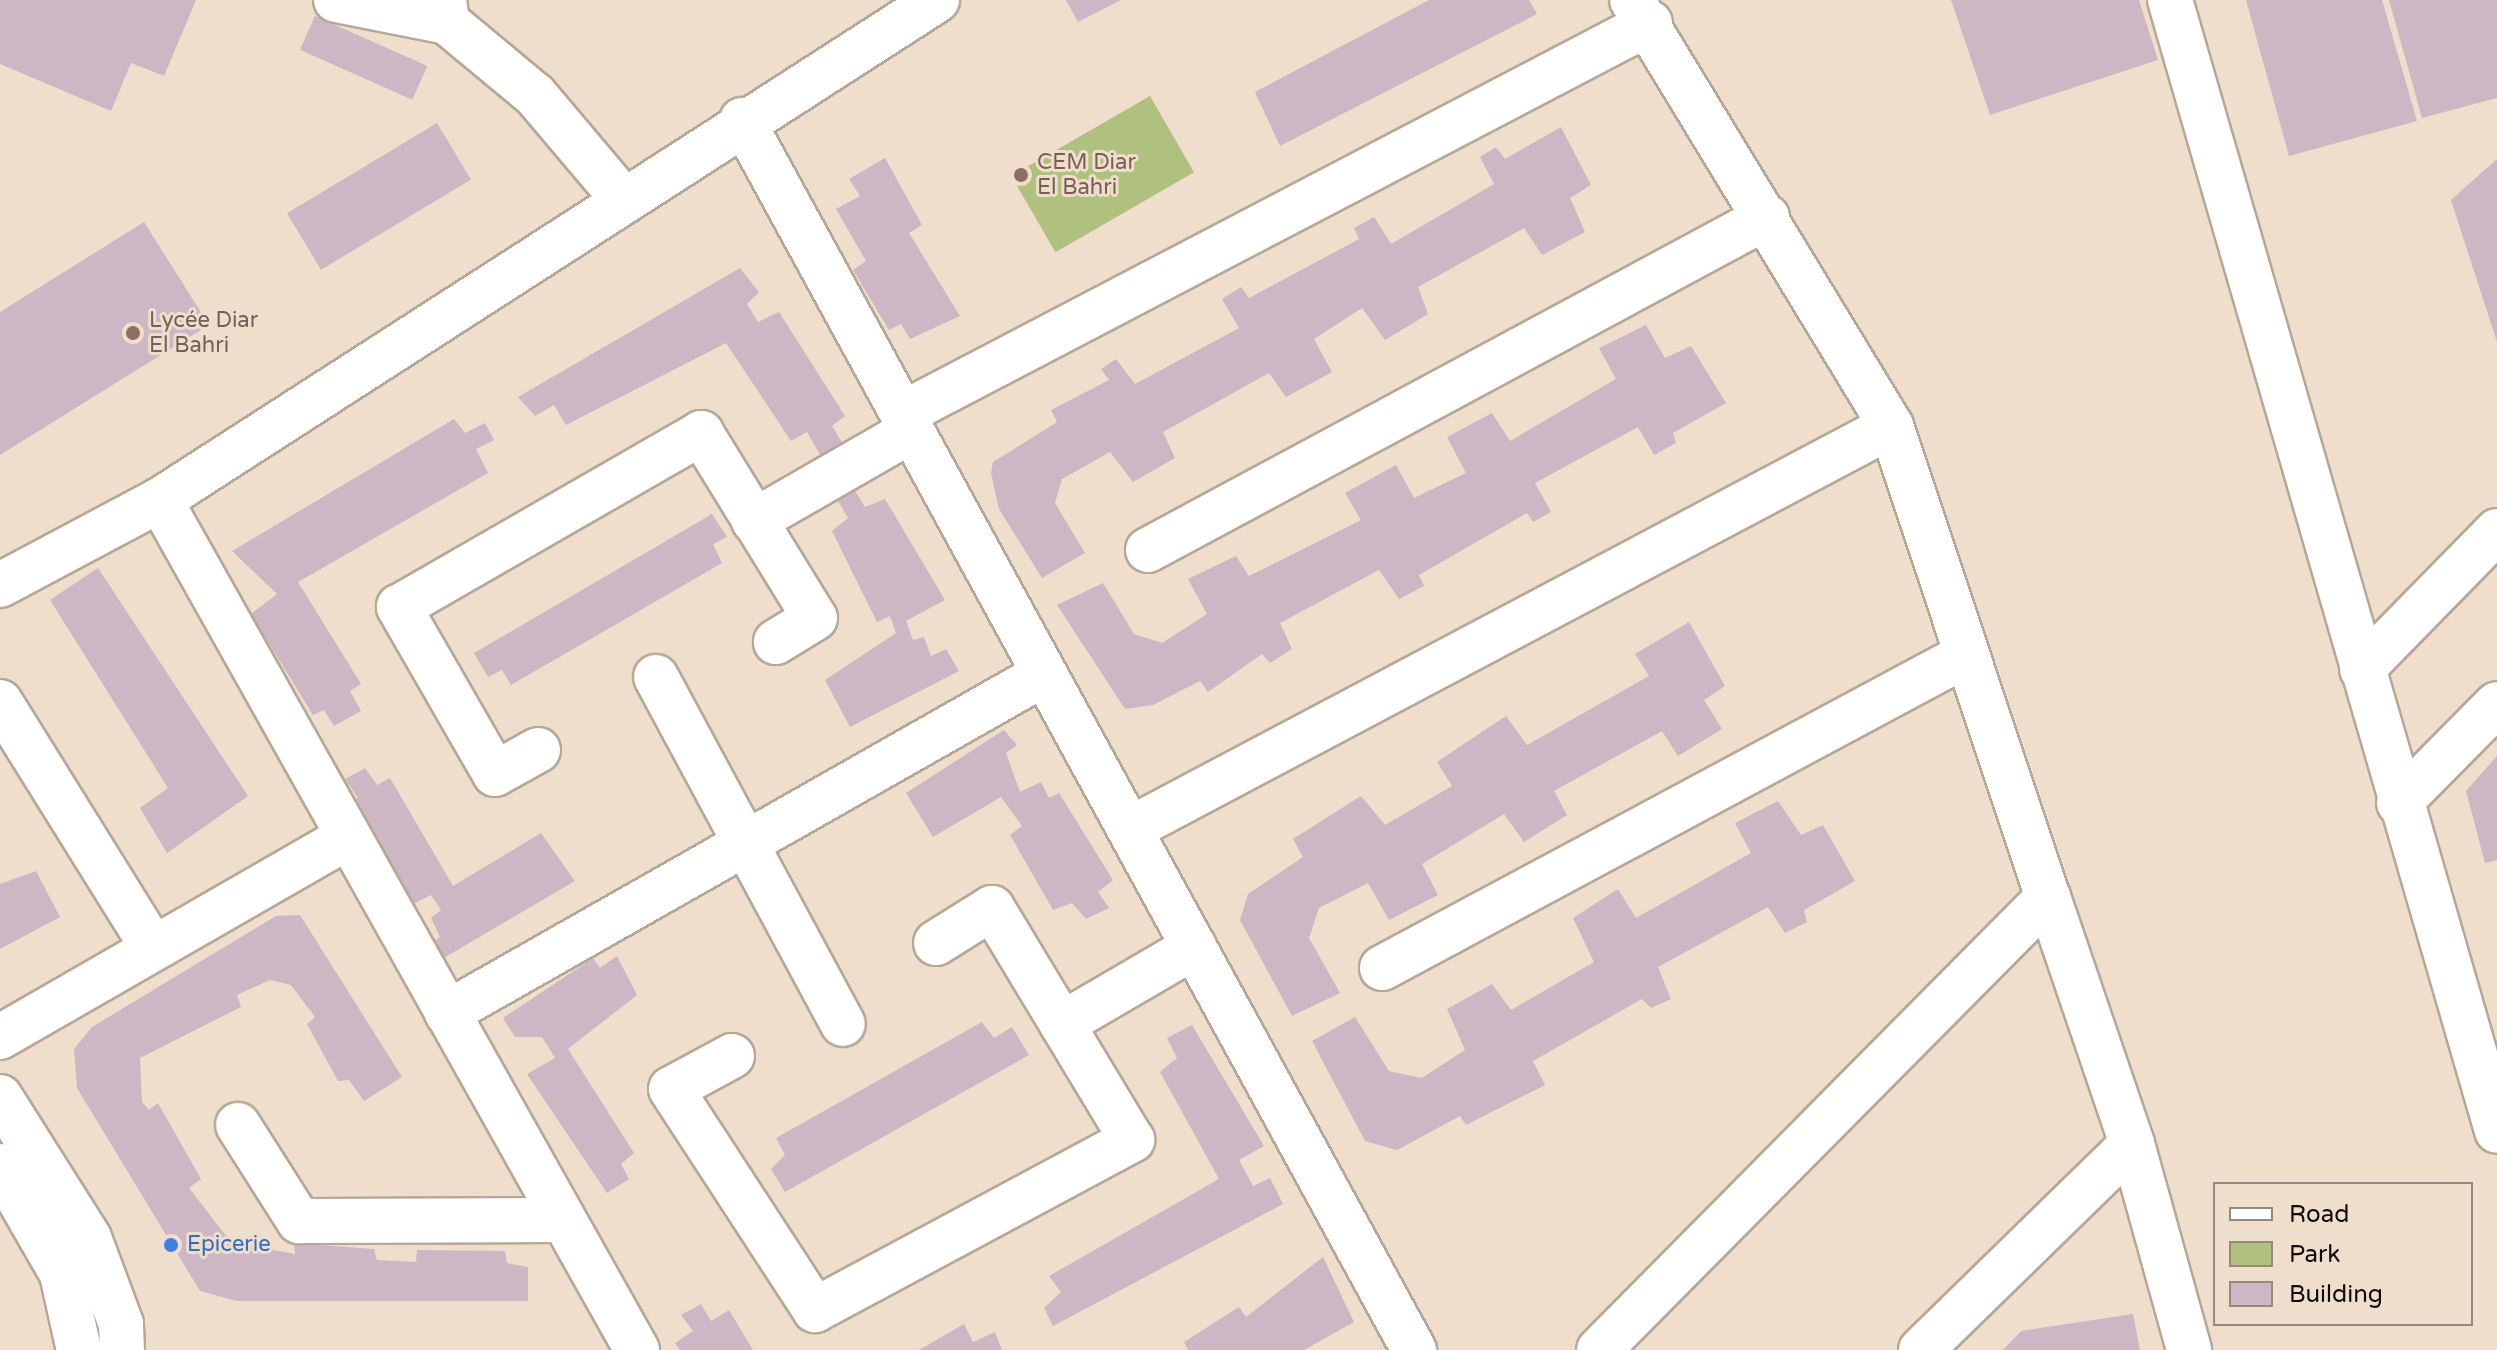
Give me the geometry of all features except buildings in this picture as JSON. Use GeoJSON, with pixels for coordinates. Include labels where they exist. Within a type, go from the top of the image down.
{"type":"FeatureCollection","features":[{"type":"Feature","properties":{"kind":"street"},"geometry":{"type":"LineString","coordinates":[[336,0],[445,11],[535,95],[622,198]]}},
{"type":"Feature","properties":{"kind":"street"},"geometry":{"type":"LineString","coordinates":[[0,585],[160,500],[742,120],[937,0]]}},
{"type":"Feature","properties":{"kind":"street"},"geometry":{"type":"LineString","coordinates":[[2170,0],[2399,803],[2497,1131]]}},
{"type":"Feature","properties":{"kind":"street"},"geometry":{"type":"LineString","coordinates":[[754,521],[907,422],[1641,12],[1891,426],[2132,1144],[2189,1350]]}},
{"type":"Feature","properties":{"kind":"street"},"geometry":{"type":"LineString","coordinates":[[742,120],[1414,1350]]}},
{"type":"Feature","properties":{"kind":"street"},"geometry":{"type":"LineString","coordinates":[[1148,550],[1767,217]]}},
{"type":"Feature","properties":{"kind":"street"},"geometry":{"type":"LineString","coordinates":[[1130,829],[1891,426]]}},
{"type":"Feature","properties":{"kind":"street"},"geometry":{"type":"LineString","coordinates":[[538,750],[495,774],[399,607],[701,433],[815,618],[776,642]]}},
{"type":"Feature","properties":{"kind":"street"},"geometry":{"type":"LineString","coordinates":[[160,500],[637,1350]]}},
{"type":"Feature","properties":{"kind":"street"},"geometry":{"type":"LineString","coordinates":[[2362,669],[2497,531]]}},
{"type":"Feature","properties":{"kind":"street"},"geometry":{"type":"LineString","coordinates":[[1382,968],[1966,655]]}},
{"type":"Feature","properties":{"kind":"street"},"geometry":{"type":"LineString","coordinates":[[447,1013],[1044,674]]}},
{"type":"Feature","properties":{"kind":"street"},"geometry":{"type":"LineString","coordinates":[[656,677],[843,1024]]}},
{"type":"Feature","properties":{"kind":"street"},"geometry":{"type":"LineString","coordinates":[[0,702],[153,948]]}},
{"type":"Feature","properties":{"kind":"street"},"geometry":{"type":"LineString","coordinates":[[2399,803],[2497,704]]}},
{"type":"Feature","properties":{"kind":"street"},"geometry":{"type":"LineString","coordinates":[[0,1037],[348,837]]}},
{"type":"Feature","properties":{"kind":"street"},"geometry":{"type":"LineString","coordinates":[[1599,1350],[2048,897]]}},
{"type":"Feature","properties":{"kind":"street"},"geometry":{"type":"LineString","coordinates":[[732,1056],[671,1089],[815,1310],[1132,1140],[992,908],[936,943]]}},
{"type":"Feature","properties":{"kind":"street"},"geometry":{"type":"LineString","coordinates":[[1062,1024],[1194,947]]}},
{"type":"Feature","properties":{"kind":"street"},"geometry":{"type":"LineString","coordinates":[[0,1097],[89,1238],[121,1324],[122,1350]]}},
{"type":"Feature","properties":{"kind":"street"},"geometry":{"type":"LineString","coordinates":[[238,1125],[299,1221],[563,1220]]}},
{"type":"Feature","properties":{"kind":"street"},"geometry":{"type":"LineString","coordinates":[[1921,1350],[2132,1144]]}},
{"type":"Feature","properties":{"kind":"street"},"geometry":{"type":"LineString","coordinates":[[0,1166],[62,1274],[79,1350]]}},
{"type":"Feature","properties":{"kind":"green space"},"geometry":{"type":"Polygon","coordinates":[[[1150,96],[1194,172],[1055,252],[1011,176],[1150,96]]]}},
{"type":"Feature","properties":{"kind":"place","name":"CEM Diar El Bahri"},"geometry":{"type":"Point","coordinates":[1021,175]}},
{"type":"Feature","properties":{"kind":"place","name":"Lycée Diar El Bahri"},"geometry":{"type":"Point","coordinates":[133,333]}},
{"type":"Feature","properties":{"kind":"place","name":"Epicerie"},"geometry":{"type":"Point","coordinates":[171,1245]}}]}
